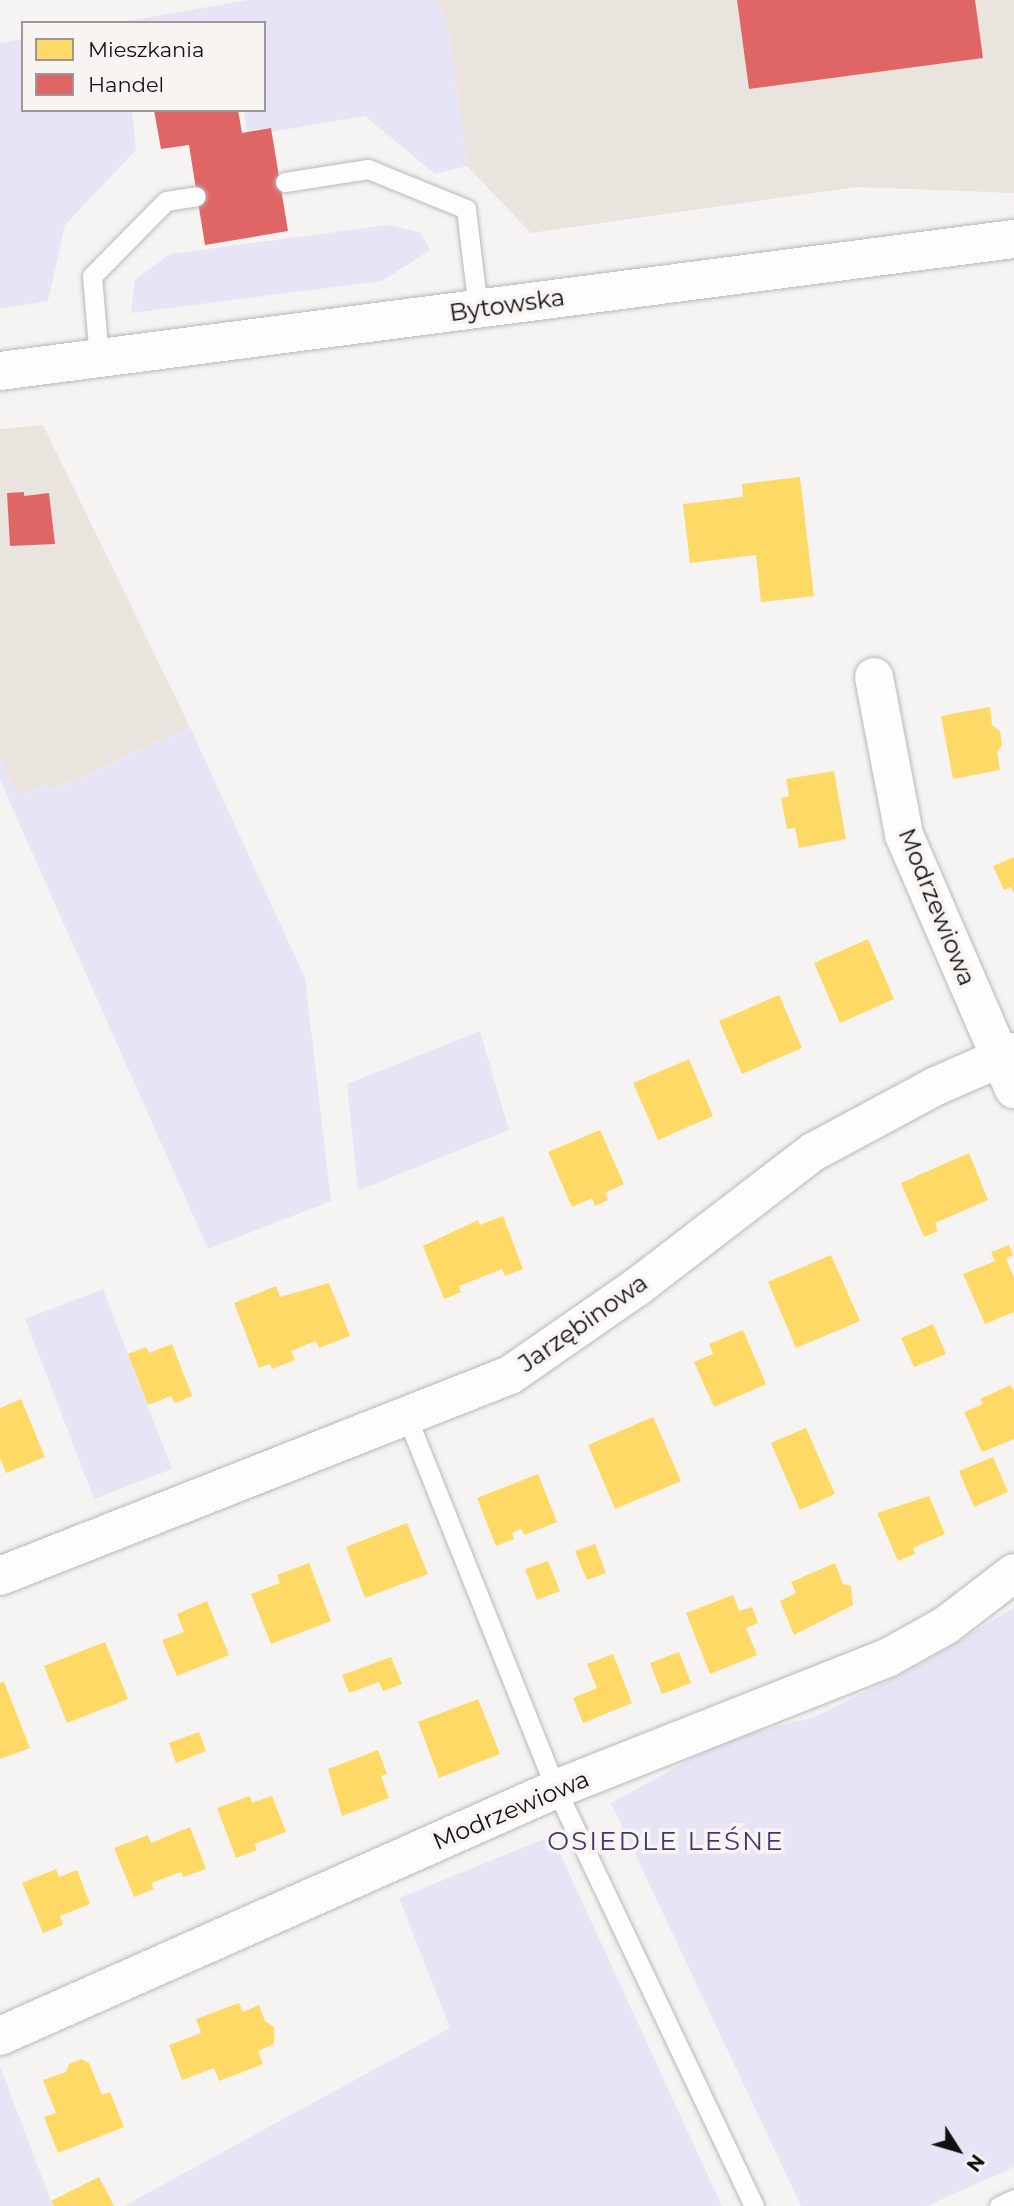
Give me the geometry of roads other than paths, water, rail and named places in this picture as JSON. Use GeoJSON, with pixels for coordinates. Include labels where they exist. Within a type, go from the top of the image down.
{"type":"FeatureCollection","features":[{"type":"Feature","properties":{"kind":"street","name":"Bytowska"},"geometry":{"type":"LineString","coordinates":[[0,371],[1014,239]]}},
{"type":"Feature","properties":{"kind":"street","name":"Modrzewiowa"},"geometry":{"type":"LineString","coordinates":[[874,677],[904,835],[1009,1066]]}},
{"type":"Feature","properties":{"kind":"street","name":"Jarzębinowa"},"geometry":{"type":"LineString","coordinates":[[0,1576],[407,1416],[530,1363],[813,1152],[871,1118],[1009,1066]]}},
{"type":"Feature","properties":{"kind":"street","name":"Modrzewiowa"},"geometry":{"type":"LineString","coordinates":[[0,2036],[556,1789],[889,1657],[945,1626],[1014,1573]]}},
{"type":"Feature","properties":{"kind":"lane"},"geometry":{"type":"LineString","coordinates":[[285,182],[368,169],[466,209],[478,309]]}},
{"type":"Feature","properties":{"kind":"lane"},"geometry":{"type":"LineString","coordinates":[[99,358],[92,276],[166,201],[196,196]]}},
{"type":"Feature","properties":{"kind":"lane"},"geometry":{"type":"LineString","coordinates":[[407,1416],[556,1789],[754,2206]]}},
{"type":"Feature","properties":{"kind":"lane"},"geometry":{"type":"LineString","coordinates":[[999,2206],[1014,2199]]}},
{"type":"Feature","properties":{"kind":"district","name":"OSIEDLE LEŚNE"},"geometry":{"type":"Point","coordinates":[666,1842]}}]}
